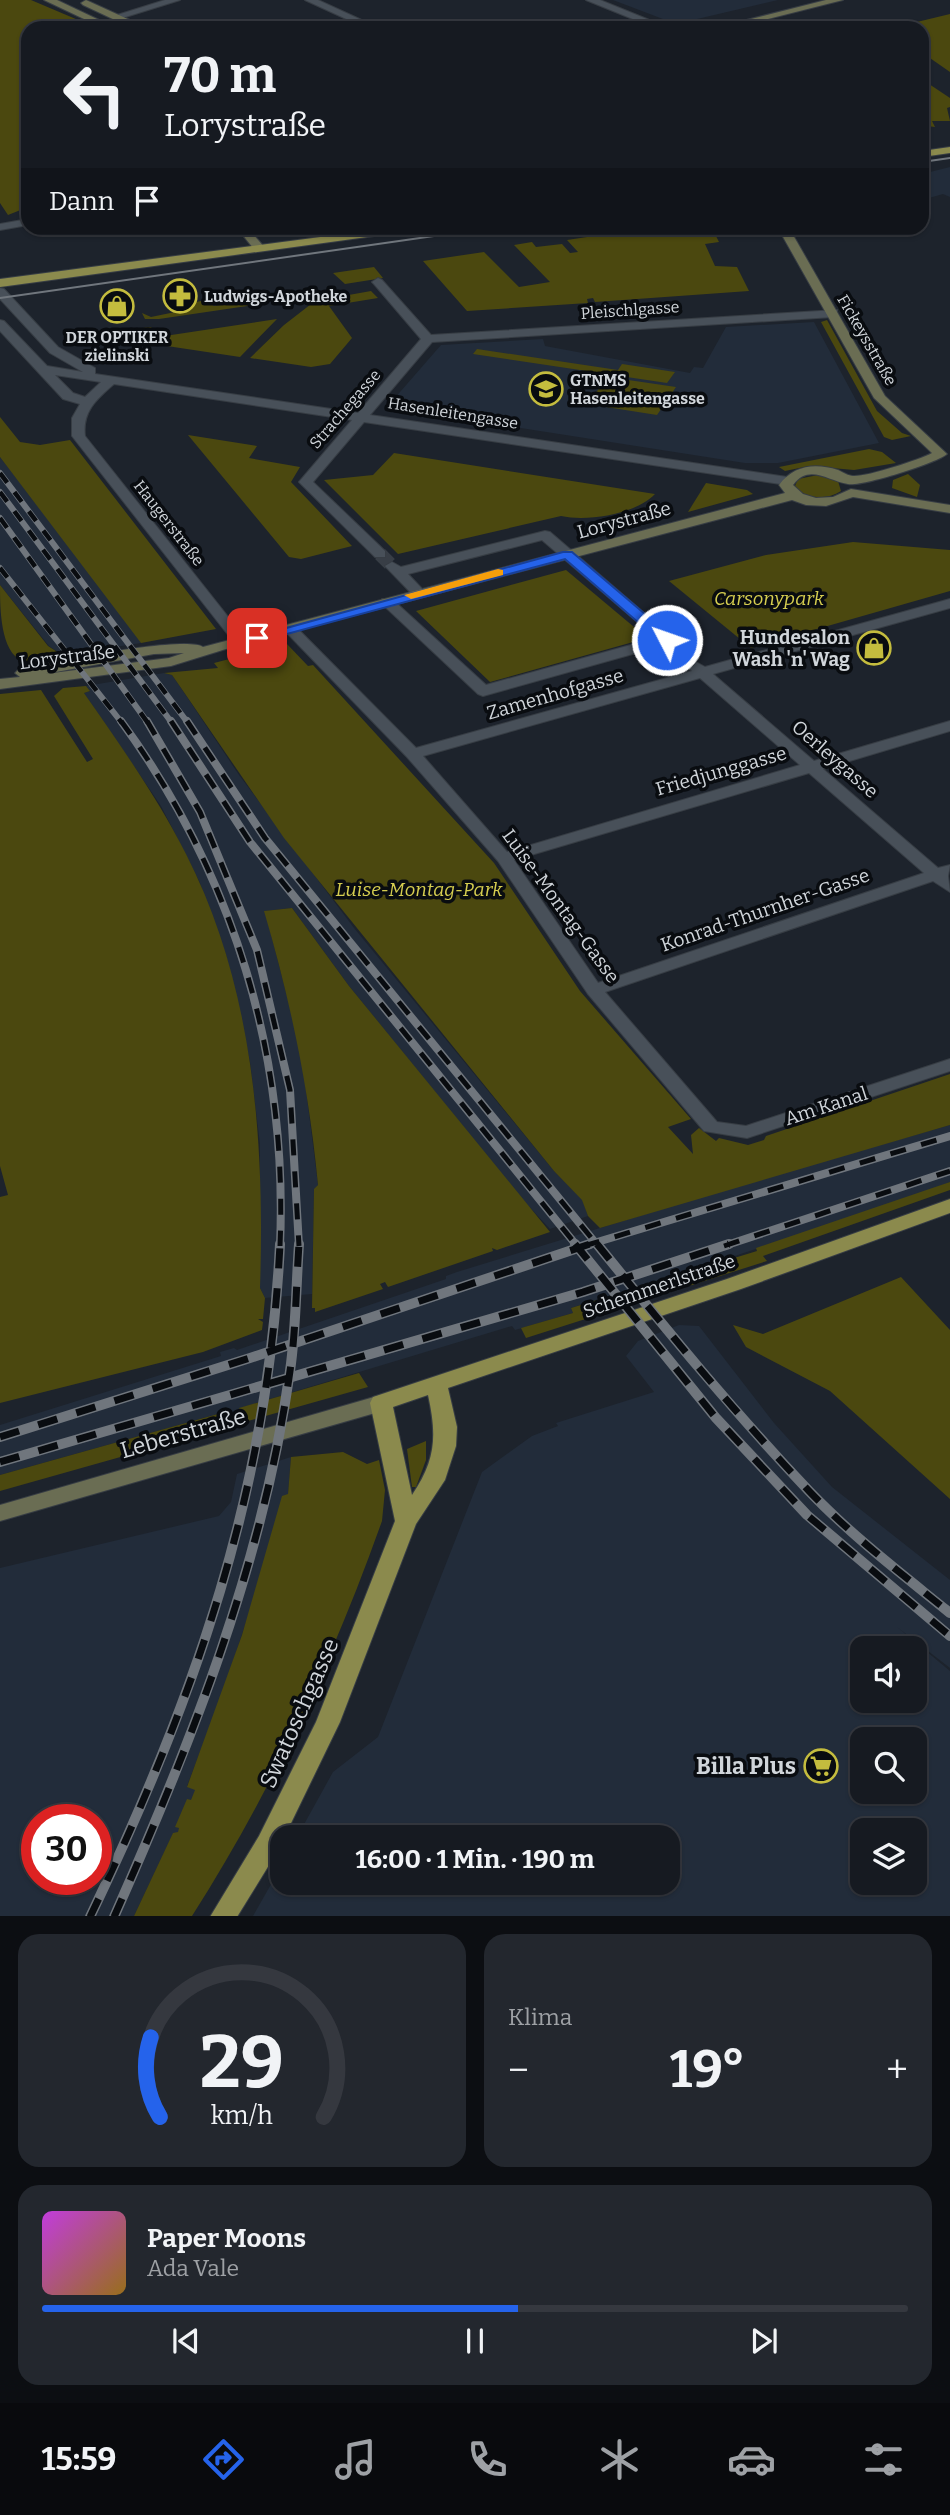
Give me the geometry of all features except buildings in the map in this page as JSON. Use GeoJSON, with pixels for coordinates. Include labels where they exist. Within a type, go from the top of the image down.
{"type":"FeatureCollection","features":[{"type":"Feature","properties":{"kind":"main road"},"geometry":{"type":"LineString","coordinates":[[929,153],[950,150]]}},
{"type":"Feature","properties":{"kind":"main road"},"geometry":{"type":"LineString","coordinates":[[0,283],[355,235]]}},
{"type":"Feature","properties":{"kind":"main road","name":"Schemmerlstraße"},"geometry":{"type":"LineString","coordinates":[[381,1404],[950,1206]]}},
{"type":"Feature","properties":{"kind":"main road","name":"Swatoschgasse"},"geometry":{"type":"LineString","coordinates":[[223,1916],[268,1844],[328,1722],[406,1521],[434,1480],[445,1446],[446,1427],[437,1386]]}},
{"type":"Feature","properties":{"kind":"main road"},"geometry":{"type":"LineString","coordinates":[[381,1404],[406,1521]]}},
{"type":"Feature","properties":{"kind":"street"},"geometry":{"type":"LineString","coordinates":[[49,0],[96,21]]}},
{"type":"Feature","properties":{"kind":"street"},"geometry":{"type":"LineString","coordinates":[[78,0],[128,21]]}},
{"type":"Feature","properties":{"kind":"street"},"geometry":{"type":"LineString","coordinates":[[119,16],[175,0]]}},
{"type":"Feature","properties":{"kind":"street"},"geometry":{"type":"LineString","coordinates":[[310,0],[358,21]]}},
{"type":"Feature","properties":{"kind":"street"},"geometry":{"type":"LineString","coordinates":[[591,0],[646,21]]}},
{"type":"Feature","properties":{"kind":"street"},"geometry":{"type":"LineString","coordinates":[[750,21],[838,0]]}},
{"type":"Feature","properties":{"kind":"street"},"geometry":{"type":"LineString","coordinates":[[0,227],[21,223]]}},
{"type":"Feature","properties":{"kind":"street"},"geometry":{"type":"LineString","coordinates":[[248,235],[258,247]]}},
{"type":"Feature","properties":{"kind":"street","name":"Fickeysstraße"},"geometry":{"type":"LineString","coordinates":[[787,235],[880,398],[945,454]]}},
{"type":"Feature","properties":{"kind":"street"},"geometry":{"type":"LineString","coordinates":[[378,282],[428,340]]}},
{"type":"Feature","properties":{"kind":"street"},"geometry":{"type":"LineString","coordinates":[[0,292],[54,350],[69,360],[109,377]]}},
{"type":"Feature","properties":{"kind":"street","name":"Pleischlgasse"},"geometry":{"type":"LineString","coordinates":[[428,340],[833,313]]}},
{"type":"Feature","properties":{"kind":"street"},"geometry":{"type":"LineString","coordinates":[[0,324],[68,396],[88,402],[109,377]]}},
{"type":"Feature","properties":{"kind":"street","name":"Strachegasse"},"geometry":{"type":"LineString","coordinates":[[380,554],[306,481],[428,340]]}},
{"type":"Feature","properties":{"kind":"street"},"geometry":{"type":"LineString","coordinates":[[46,370],[109,377]]}},
{"type":"Feature","properties":{"kind":"street","name":"Hasenleitengasse"},"geometry":{"type":"LineString","coordinates":[[109,377],[787,481]]}},
{"type":"Feature","properties":{"kind":"street","name":"Haugerstraße"},"geometry":{"type":"LineString","coordinates":[[88,402],[80,411],[76,423],[79,436],[241,642]]}},
{"type":"Feature","properties":{"kind":"street"},"geometry":{"type":"LineString","coordinates":[[945,454],[885,473],[851,487],[825,502],[794,495],[787,488],[787,481],[797,474],[816,471],[836,473],[851,487],[905,502],[950,509]]}},
{"type":"Feature","properties":{"kind":"street"},"geometry":{"type":"LineString","coordinates":[[885,473],[880,480],[881,489],[905,502]]}},
{"type":"Feature","properties":{"kind":"street","name":"Lorystraße"},"geometry":{"type":"LineString","coordinates":[[0,679],[67,664],[154,650],[241,642],[794,495]]}},
{"type":"Feature","properties":{"kind":"street"},"geometry":{"type":"LineString","coordinates":[[387,602],[483,691],[671,644],[545,535],[395,569],[419,593]]}},
{"type":"Feature","properties":{"kind":"street","name":"Zamenhofgasse"},"geometry":{"type":"LineString","coordinates":[[413,754],[697,667],[950,603]]}},
{"type":"Feature","properties":{"kind":"street","name":"Luise-Montag-Gasse"},"geometry":{"type":"LineString","coordinates":[[291,630],[413,754],[504,858],[594,990],[705,1119]]}},
{"type":"Feature","properties":{"kind":"street","name":"Lorystraße"},"geometry":{"type":"LineString","coordinates":[[0,684],[171,663],[220,646]]}},
{"type":"Feature","properties":{"kind":"street","name":"Oerleygasse"},"geometry":{"type":"LineString","coordinates":[[697,667],[812,766],[943,872],[950,887]]}},
{"type":"Feature","properties":{"kind":"street","name":"Friedjunggasse"},"geometry":{"type":"LineString","coordinates":[[504,858],[950,726]]}},
{"type":"Feature","properties":{"kind":"street","name":"Konrad-Thurnher-Gasse"},"geometry":{"type":"LineString","coordinates":[[594,990],[943,872]]}},
{"type":"Feature","properties":{"kind":"street","name":"Am Kanal"},"geometry":{"type":"LineString","coordinates":[[705,1119],[711,1127],[723,1131],[747,1132],[950,1065]]}},
{"type":"Feature","properties":{"kind":"street","name":"Leberstraße"},"geometry":{"type":"LineString","coordinates":[[0,1513],[381,1404]]}},
{"type":"Feature","properties":{"kind":"shaded area"},"geometry":{"type":"Polygon","coordinates":[[[613,0],[778,0],[689,21],[668,21],[613,0]]]}},
{"type":"Feature","properties":{"kind":"shaded area"},"geometry":{"type":"Polygon","coordinates":[[[950,167],[950,197],[943,194],[929,198],[929,172],[950,167]]]}},
{"type":"Feature","properties":{"kind":"shaded area"},"geometry":{"type":"Polygon","coordinates":[[[814,322],[879,443],[778,463],[745,463],[387,407],[441,345],[543,339],[545,346],[690,373],[694,367],[703,368],[726,327],[814,322]]]}},
{"type":"Feature","properties":{"kind":"shaded area"},"geometry":{"type":"Polygon","coordinates":[[[0,457],[138,635],[141,643],[62,655],[49,646],[0,585],[0,457]]]}},
{"type":"Feature","properties":{"kind":"shaded area"},"geometry":{"type":"Polygon","coordinates":[[[164,673],[172,675],[239,775],[354,928],[554,1171],[583,1200],[588,1216],[550,1229],[521,1198],[349,986],[292,908],[265,911],[301,1050],[318,1185],[314,1190],[312,1294],[265,1298],[260,1288],[260,1144],[250,1062],[226,955],[199,881],[161,806],[84,693],[90,691],[86,686],[164,673]]]}},
{"type":"Feature","properties":{"kind":"shaded area"},"geometry":{"type":"Polygon","coordinates":[[[950,1125],[950,1182],[914,1197],[677,1275],[679,1277],[671,1276],[571,1308],[573,1313],[515,1330],[512,1326],[240,1408],[240,1411],[226,1415],[225,1412],[0,1475],[0,1425],[221,1356],[220,1352],[234,1348],[237,1350],[446,1279],[446,1276],[457,1272],[753,1181],[950,1125]]]}},
{"type":"Feature","properties":{"kind":"shaded area"},"geometry":{"type":"Polygon","coordinates":[[[679,1325],[699,1326],[774,1423],[832,1487],[950,1580],[950,1668],[927,1650],[927,1636],[909,1636],[897,1627],[908,1636],[850,1636],[850,1713],[927,1713],[927,1652],[950,1671],[950,1916],[253,1916],[270,1886],[270,1895],[680,1895],[680,1825],[304,1825],[333,1772],[378,1737],[482,1472],[532,1436],[558,1426],[556,1423],[654,1392],[626,1356],[638,1341],[679,1325]]]}},
{"type":"Feature","properties":{"kind":"shaded area"},"geometry":{"type":"Polygon","coordinates":[[[291,1457],[288,1495],[224,1689],[187,1786],[196,1789],[178,1833],[173,1834],[134,1916],[0,1916],[0,1568],[219,1516],[231,1502],[237,1474],[291,1457]]]}},
{"type":"Feature","properties":{"kind":"green space"},"geometry":{"type":"Polygon","coordinates":[[[0,0],[31,0],[80,21],[21,21],[21,210],[8,215],[0,203],[0,0]]]}},
{"type":"Feature","properties":{"kind":"green space"},"geometry":{"type":"Polygon","coordinates":[[[950,14],[950,72],[929,57],[929,21],[921,21],[950,14]]]}},
{"type":"Feature","properties":{"kind":"green space"},"geometry":{"type":"Polygon","coordinates":[[[929,84],[950,98],[950,107],[947,108],[950,121],[932,121],[935,127],[929,126],[929,84]]]}},
{"type":"Feature","properties":{"kind":"green space"},"geometry":{"type":"Polygon","coordinates":[[[600,235],[731,235],[716,236],[719,242],[705,244],[715,266],[737,267],[749,291],[595,302],[593,298],[587,299],[588,303],[467,311],[423,261],[484,252],[519,287],[550,282],[514,245],[532,242],[536,247],[562,244],[570,253],[578,252],[567,240],[600,235]]]}},
{"type":"Feature","properties":{"kind":"green space"},"geometry":{"type":"Polygon","coordinates":[[[374,267],[383,278],[345,284],[333,273],[374,267]]]}},
{"type":"Feature","properties":{"kind":"green space"},"geometry":{"type":"Polygon","coordinates":[[[371,291],[378,298],[329,306],[352,338],[330,364],[311,367],[250,358],[284,325],[315,301],[371,291]]]}},
{"type":"Feature","properties":{"kind":"green space"},"geometry":{"type":"Polygon","coordinates":[[[206,300],[214,306],[251,301],[254,305],[159,319],[145,319],[142,313],[151,317],[180,311],[176,306],[206,300]]]}},
{"type":"Feature","properties":{"kind":"green space"},"geometry":{"type":"Polygon","coordinates":[[[277,319],[240,357],[147,343],[135,329],[151,327],[158,337],[277,319]]]}},
{"type":"Feature","properties":{"kind":"green space"},"geometry":{"type":"Polygon","coordinates":[[[827,320],[877,411],[902,433],[911,436],[892,440],[884,437],[821,322],[827,320]]]}},
{"type":"Feature","properties":{"kind":"green space"},"geometry":{"type":"Polygon","coordinates":[[[477,349],[618,370],[622,364],[675,372],[667,383],[473,354],[477,349]]]}},
{"type":"Feature","properties":{"kind":"green space"},"geometry":{"type":"Polygon","coordinates":[[[608,377],[676,387],[657,415],[587,404],[608,377]]]}},
{"type":"Feature","properties":{"kind":"green space"},"geometry":{"type":"Polygon","coordinates":[[[0,417],[20,442],[40,445],[70,440],[216,629],[141,643],[0,457],[0,417]]]}},
{"type":"Feature","properties":{"kind":"green space"},"geometry":{"type":"Polygon","coordinates":[[[188,435],[257,446],[249,458],[300,467],[291,482],[352,546],[301,559],[289,557],[188,435]]]}},
{"type":"Feature","properties":{"kind":"green space"},"geometry":{"type":"Polygon","coordinates":[[[869,449],[882,452],[896,463],[854,470],[809,466],[785,471],[779,467],[869,449]]]}},
{"type":"Feature","properties":{"kind":"green space"},"geometry":{"type":"Polygon","coordinates":[[[394,453],[655,494],[636,507],[611,515],[584,518],[561,516],[398,554],[324,480],[373,475],[394,453]]]}},
{"type":"Feature","properties":{"kind":"green space"},"geometry":{"type":"Polygon","coordinates":[[[908,474],[920,485],[917,497],[892,488],[893,480],[908,474]]]}},
{"type":"Feature","properties":{"kind":"green space"},"geometry":{"type":"Polygon","coordinates":[[[818,475],[838,481],[841,491],[818,497],[796,489],[798,479],[818,475]]]}},
{"type":"Feature","properties":{"kind":"green space"},"geometry":{"type":"Polygon","coordinates":[[[706,483],[747,490],[753,494],[688,512],[706,483]]]}},
{"type":"Feature","properties":{"kind":"green space","name":"Carsonypark"},"geometry":{"type":"Polygon","coordinates":[[[853,542],[950,550],[950,591],[751,648],[669,581],[766,555],[853,542]]]}},
{"type":"Feature","properties":{"kind":"green space"},"geometry":{"type":"Polygon","coordinates":[[[566,570],[646,637],[490,682],[416,611],[566,570]]]}},
{"type":"Feature","properties":{"kind":"green space"},"geometry":{"type":"Polygon","coordinates":[[[0,585],[48,646],[62,655],[32,662],[15,656],[3,628],[0,585]]]}},
{"type":"Feature","properties":{"kind":"green space","name":"Luise-Montag-Park"},"geometry":{"type":"Polygon","coordinates":[[[287,644],[308,666],[313,665],[494,863],[580,991],[691,1119],[668,1127],[693,1154],[691,1135],[699,1128],[716,1141],[719,1138],[748,1145],[764,1140],[766,1136],[950,1074],[950,1125],[600,1228],[588,1216],[582,1200],[554,1171],[284,838],[172,675],[164,673],[218,668],[214,663],[287,644]]]}},
{"type":"Feature","properties":{"kind":"green space"},"geometry":{"type":"Polygon","coordinates":[[[86,686],[90,691],[84,693],[151,792],[186,854],[209,905],[227,957],[241,1011],[257,1122],[260,1288],[265,1298],[263,1319],[258,1319],[263,1322],[262,1330],[203,1352],[0,1403],[0,1197],[8,1195],[0,1166],[0,694],[41,690],[87,762],[93,759],[54,696],[63,688],[86,686]]]}},
{"type":"Feature","properties":{"kind":"green space"},"geometry":{"type":"Polygon","coordinates":[[[292,908],[349,986],[550,1232],[497,1250],[492,1248],[493,1251],[388,1287],[385,1282],[380,1284],[383,1289],[315,1312],[315,1308],[312,1308],[314,1189],[318,1185],[310,1115],[283,979],[264,911],[292,908]]]}},
{"type":"Feature","properties":{"kind":"green space"},"geometry":{"type":"Polygon","coordinates":[[[950,1182],[950,1190],[763,1256],[767,1261],[526,1338],[521,1328],[573,1313],[571,1308],[757,1251],[756,1248],[950,1182]]]}},
{"type":"Feature","properties":{"kind":"green space"},"geometry":{"type":"Polygon","coordinates":[[[901,1277],[950,1330],[950,1499],[830,1391],[746,1347],[733,1325],[763,1334],[901,1277]]]}},
{"type":"Feature","properties":{"kind":"green space"},"geometry":{"type":"Polygon","coordinates":[[[359,1373],[368,1387],[0,1491],[0,1475],[225,1412],[227,1415],[240,1411],[239,1408],[359,1373]]]}},
{"type":"Feature","properties":{"kind":"green space"},"geometry":{"type":"Polygon","coordinates":[[[426,1441],[426,1460],[416,1487],[412,1487],[407,1449],[426,1441]]]}},
{"type":"Feature","properties":{"kind":"green space"},"geometry":{"type":"Polygon","coordinates":[[[343,1452],[367,1464],[379,1460],[385,1490],[382,1521],[321,1674],[274,1773],[192,1916],[134,1916],[173,1833],[178,1832],[179,1828],[175,1827],[187,1799],[191,1800],[195,1790],[187,1787],[242,1635],[282,1496],[288,1494],[291,1457],[343,1452]]]}},
{"type":"Feature","properties":{"kind":"tunnel"},"geometry":{"type":"LineString","coordinates":[[380,554],[392,566]]}},
{"type":"Feature","properties":{"kind":"tunnel"},"geometry":{"type":"LineString","coordinates":[[675,648],[693,663]]}},
{"type":"Feature","properties":{"kind":"tram line"},"geometry":{"type":"LineString","coordinates":[[929,161],[950,158]]}},
{"type":"Feature","properties":{"kind":"tram line"},"geometry":{"type":"LineString","coordinates":[[0,298],[441,235]]}},
{"type":"Feature","properties":{"kind":"railway"},"geometry":{"type":"LineString","coordinates":[[0,473],[188,723]]}},
{"type":"Feature","properties":{"kind":"railway"},"geometry":{"type":"LineString","coordinates":[[0,492],[172,723]]}},
{"type":"Feature","properties":{"kind":"railway"},"geometry":{"type":"LineString","coordinates":[[0,518],[148,723]]}},
{"type":"Feature","properties":{"kind":"railway"},"geometry":{"type":"LineString","coordinates":[[0,568],[122,723]]}},
{"type":"Feature","properties":{"kind":"railway"},"geometry":{"type":"LineString","coordinates":[[121,721],[161,780],[195,841],[223,905],[246,970],[263,1037],[274,1105],[280,1175],[280,1244]]}},
{"type":"Feature","properties":{"kind":"railway"},"geometry":{"type":"LineString","coordinates":[[147,721],[200,812],[257,950],[290,1090],[299,1245]]}},
{"type":"Feature","properties":{"kind":"railway"},"geometry":{"type":"LineString","coordinates":[[171,721],[250,842],[577,1246]]}},
{"type":"Feature","properties":{"kind":"railway"},"geometry":{"type":"LineString","coordinates":[[187,721],[265,838],[595,1243]]}},
{"type":"Feature","properties":{"kind":"railway"},"geometry":{"type":"LineString","coordinates":[[595,1243],[950,1136]]}},
{"type":"Feature","properties":{"kind":"railway"},"geometry":{"type":"LineString","coordinates":[[724,1246],[950,1171]]}},
{"type":"Feature","properties":{"kind":"railway"},"geometry":{"type":"LineString","coordinates":[[584,1246],[595,1243]]}},
{"type":"Feature","properties":{"kind":"railway"},"geometry":{"type":"LineString","coordinates":[[595,1243],[598,1246]]}},
{"type":"Feature","properties":{"kind":"railway"},"geometry":{"type":"LineString","coordinates":[[271,1351],[280,1244]]}},
{"type":"Feature","properties":{"kind":"railway"},"geometry":{"type":"LineString","coordinates":[[575,1244],[578,1248]]}},
{"type":"Feature","properties":{"kind":"railway"},"geometry":{"type":"LineString","coordinates":[[584,1246],[590,1244]]}},
{"type":"Feature","properties":{"kind":"railway"},"geometry":{"type":"LineString","coordinates":[[597,1244],[625,1278]]}},
{"type":"Feature","properties":{"kind":"railway"},"geometry":{"type":"LineString","coordinates":[[625,1278],[729,1244]]}},
{"type":"Feature","properties":{"kind":"railway"},"geometry":{"type":"LineString","coordinates":[[293,1344],[299,1245]]}},
{"type":"Feature","properties":{"kind":"railway"},"geometry":{"type":"LineString","coordinates":[[578,1248],[584,1246]]}},
{"type":"Feature","properties":{"kind":"railway"},"geometry":{"type":"LineString","coordinates":[[293,1344],[578,1248]]}},
{"type":"Feature","properties":{"kind":"railway"},"geometry":{"type":"LineString","coordinates":[[578,1248],[607,1284]]}},
{"type":"Feature","properties":{"kind":"railway"},"geometry":{"type":"LineString","coordinates":[[607,1284],[625,1278]]}},
{"type":"Feature","properties":{"kind":"railway"},"geometry":{"type":"LineString","coordinates":[[625,1278],[727,1400],[825,1508],[950,1613]]}},
{"type":"Feature","properties":{"kind":"railway"},"geometry":{"type":"LineString","coordinates":[[289,1378],[607,1284]]}},
{"type":"Feature","properties":{"kind":"railway"},"geometry":{"type":"LineString","coordinates":[[607,1284],[716,1418],[807,1515],[950,1636]]}},
{"type":"Feature","properties":{"kind":"railway"},"geometry":{"type":"LineString","coordinates":[[271,1351],[293,1344]]}},
{"type":"Feature","properties":{"kind":"railway"},"geometry":{"type":"LineString","coordinates":[[289,1378],[293,1344]]}},
{"type":"Feature","properties":{"kind":"railway"},"geometry":{"type":"LineString","coordinates":[[0,1437],[271,1351]]}},
{"type":"Feature","properties":{"kind":"railway"},"geometry":{"type":"LineString","coordinates":[[266,1385],[271,1351]]}},
{"type":"Feature","properties":{"kind":"railway"},"geometry":{"type":"LineString","coordinates":[[114,1916],[171,1784],[221,1650],[262,1513],[289,1378]]}},
{"type":"Feature","properties":{"kind":"railway"},"geometry":{"type":"LineString","coordinates":[[266,1385],[289,1378]]}},
{"type":"Feature","properties":{"kind":"railway"},"geometry":{"type":"LineString","coordinates":[[0,1462],[266,1385]]}},
{"type":"Feature","properties":{"kind":"railway"},"geometry":{"type":"LineString","coordinates":[[90,1916],[163,1753],[194,1672],[243,1507],[266,1385]]}},
{"type":"Feature","properties":{"kind":"slow traffic"},"geometry":{"type":"LineString","coordinates":[[411,595],[498,573]]}},
{"type":"Feature","properties":{"kind":"place","name":"Ludwigs-Apotheke"},"geometry":{"type":"Point","coordinates":[180,296]}},
{"type":"Feature","properties":{"kind":"place","name":"DER OPTIKER zielinski"},"geometry":{"type":"Point","coordinates":[117,306]}},
{"type":"Feature","properties":{"kind":"place","name":"GTNMS Hasenleitengasse"},"geometry":{"type":"Point","coordinates":[546,389]}},
{"type":"Feature","properties":{"kind":"place","name":"Hundesalon Wash 'n' Wag"},"geometry":{"type":"Point","coordinates":[874,648]}},
{"type":"Feature","properties":{"kind":"place","name":"Billa Plus"},"geometry":{"type":"Point","coordinates":[821,1766]}},
{"type":"Feature","properties":{"kind":"route"},"geometry":{"type":"LineString","coordinates":[[257,638],[568,555],[667,640]]}}]}
